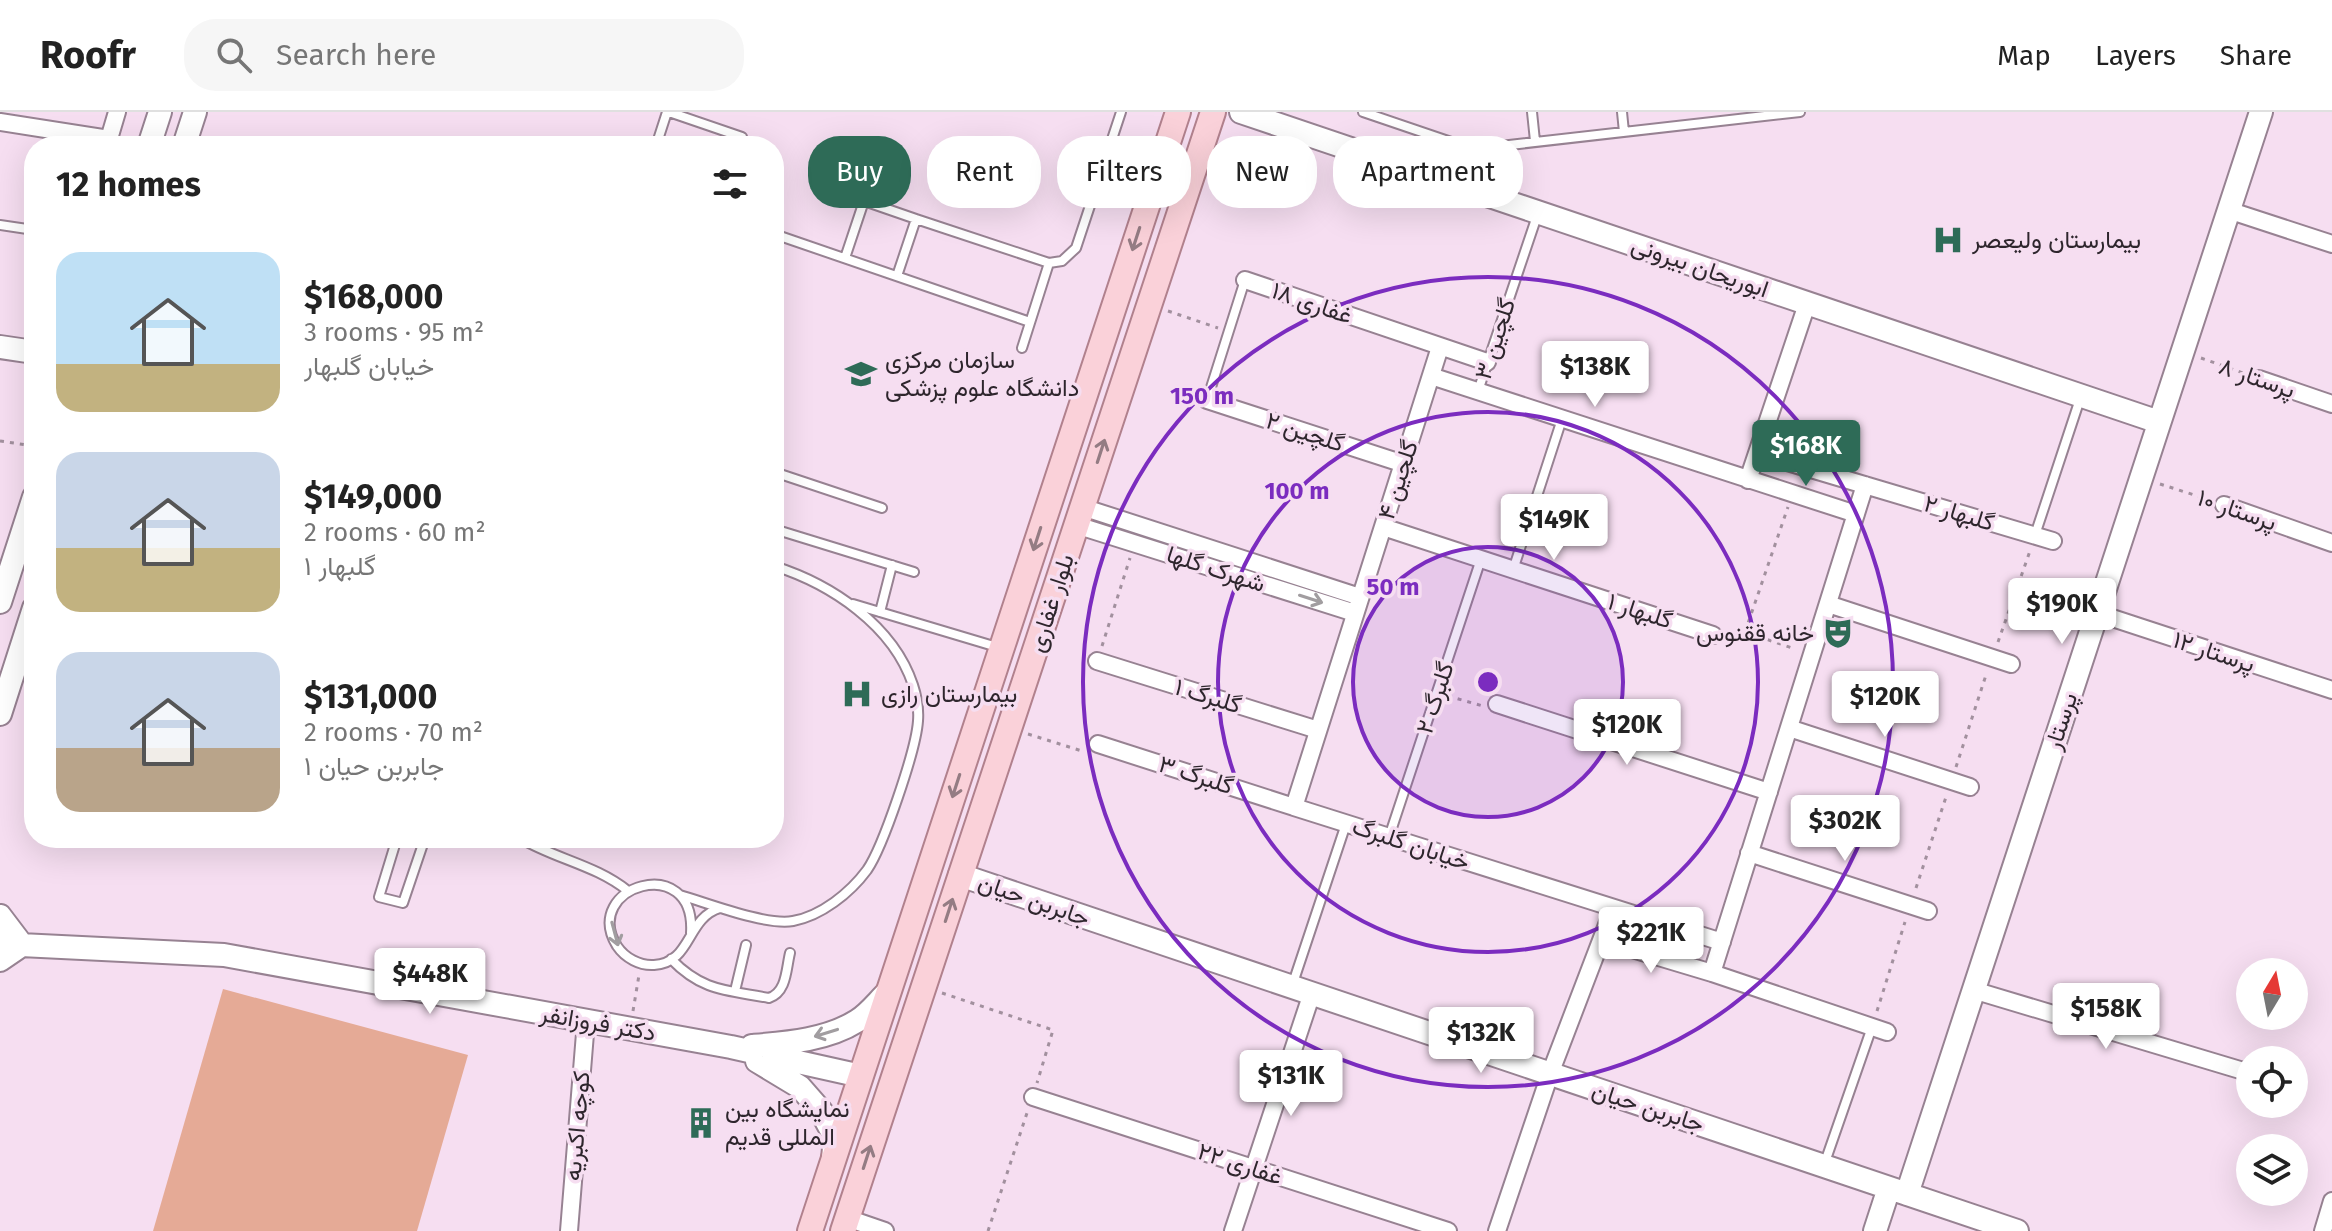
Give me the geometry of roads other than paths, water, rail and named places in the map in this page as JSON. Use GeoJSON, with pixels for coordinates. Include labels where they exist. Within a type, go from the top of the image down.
{"type":"FeatureCollection","features":[{"type":"Feature","properties":{"kind":"main road","name":"بلوار غفاری"},"geometry":{"type":"LineString","coordinates":[[810,1231],[1178,112]]}},
{"type":"Feature","properties":{"kind":"main road","name":"بلوار غفاری"},"geometry":{"type":"LineString","coordinates":[[845,1224],[1213,112]]}},
{"type":"Feature","properties":{"kind":"street"},"geometry":{"type":"LineString","coordinates":[[110,136],[117,112]]}},
{"type":"Feature","properties":{"kind":"street"},"geometry":{"type":"LineString","coordinates":[[152,136],[160,112]]}},
{"type":"Feature","properties":{"kind":"street"},"geometry":{"type":"LineString","coordinates":[[187,136],[195,112]]}},
{"type":"Feature","properties":{"kind":"street","name":"ابوریحان بیرونی"},"geometry":{"type":"LineString","coordinates":[[1241,112],[2159,422]]}},
{"type":"Feature","properties":{"kind":"street","name":"پرستار"},"geometry":{"type":"LineString","coordinates":[[1875,1231],[1898,1191],[1973,990],[2261,112]]}},
{"type":"Feature","properties":{"kind":"street"},"geometry":{"type":"LineString","coordinates":[[0,122],[90,136]]}},
{"type":"Feature","properties":{"kind":"street"},"geometry":{"type":"LineString","coordinates":[[2228,210],[2332,244]]}},
{"type":"Feature","properties":{"kind":"street","name":"غفاری ۱۸"},"geometry":{"type":"LineString","coordinates":[[1245,280],[1440,347]]}},
{"type":"Feature","properties":{"kind":"street"},"geometry":{"type":"LineString","coordinates":[[1748,480],[1807,304]]}},
{"type":"Feature","properties":{"kind":"street"},"geometry":{"type":"LineString","coordinates":[[0,347],[24,351]]}},
{"type":"Feature","properties":{"kind":"street"},"geometry":{"type":"LineString","coordinates":[[1440,347],[1487,362]]}},
{"type":"Feature","properties":{"kind":"street","name":"گلچین ۴"},"geometry":{"type":"LineString","coordinates":[[1358,605],[1440,347]]}},
{"type":"Feature","properties":{"kind":"street"},"geometry":{"type":"LineString","coordinates":[[1431,376],[1856,514]]}},
{"type":"Feature","properties":{"kind":"street","name":"پرستار ۸"},"geometry":{"type":"LineString","coordinates":[[2259,379],[2332,404]]}},
{"type":"Feature","properties":{"kind":"street","name":"گلچین ۲"},"geometry":{"type":"LineString","coordinates":[[1207,400],[1404,464]]}},
{"type":"Feature","properties":{"kind":"street","name":"گلبهار ۲"},"geometry":{"type":"LineString","coordinates":[[1757,453],[2053,541]]}},
{"type":"Feature","properties":{"kind":"street"},"geometry":{"type":"LineString","coordinates":[[1712,973],[1865,485]]}},
{"type":"Feature","properties":{"kind":"street","name":"پرستار ۱۰"},"geometry":{"type":"LineString","coordinates":[[2224,505],[2332,543]]}},
{"type":"Feature","properties":{"kind":"street","name":"شهرک گلها"},"geometry":{"type":"LineString","coordinates":[[1079,516],[1134,543],[1358,605]]}},
{"type":"Feature","properties":{"kind":"street","name":"شهرک گلها"},"geometry":{"type":"LineString","coordinates":[[1079,516],[1358,605]]}},
{"type":"Feature","properties":{"kind":"street","name":"گلبهار ۱"},"geometry":{"type":"LineString","coordinates":[[1383,527],[1713,635]]}},
{"type":"Feature","properties":{"kind":"street"},"geometry":{"type":"LineString","coordinates":[[0,602],[24,528]]}},
{"type":"Feature","properties":{"kind":"street"},"geometry":{"type":"LineString","coordinates":[[1828,604],[2011,664]]}},
{"type":"Feature","properties":{"kind":"street"},"geometry":{"type":"LineString","coordinates":[[1294,807],[1358,605]]}},
{"type":"Feature","properties":{"kind":"street","name":"پرستار ۱۲"},"geometry":{"type":"LineString","coordinates":[[2097,613],[2332,690]]}},
{"type":"Feature","properties":{"kind":"street"},"geometry":{"type":"LineString","coordinates":[[0,714],[24,639]]}},
{"type":"Feature","properties":{"kind":"street","name":"گلبرگ ۱"},"geometry":{"type":"LineString","coordinates":[[1097,661],[1318,730]]}},
{"type":"Feature","properties":{"kind":"street"},"geometry":{"type":"LineString","coordinates":[[1497,704],[1769,792]]}},
{"type":"Feature","properties":{"kind":"street"},"geometry":{"type":"LineString","coordinates":[[1789,728],[1970,787]]}},
{"type":"Feature","properties":{"kind":"street","name":"گلبرگ ۳"},"geometry":{"type":"LineString","coordinates":[[1098,744],[1294,807]]}},
{"type":"Feature","properties":{"kind":"street","name":"خیابان گلبرگ"},"geometry":{"type":"LineString","coordinates":[[1294,807],[1722,942]]}},
{"type":"Feature","properties":{"kind":"street"},"geometry":{"type":"LineString","coordinates":[[1749,853],[1928,911]]}},
{"type":"Feature","properties":{"kind":"street","name":"جابربن حیان"},"geometry":{"type":"LineString","coordinates":[[960,875],[2017,1231]]}},
{"type":"Feature","properties":{"kind":"street"},"geometry":{"type":"LineString","coordinates":[[1497,1231],[1550,1074],[1613,909]]}},
{"type":"Feature","properties":{"kind":"street"},"geometry":{"type":"LineString","coordinates":[[0,916],[11,944],[0,960]]}},
{"type":"Feature","properties":{"kind":"street"},"geometry":{"type":"LineString","coordinates":[[1602,940],[1712,973],[1880,1030]]}},
{"type":"Feature","properties":{"kind":"street","name":"دکتر فروزانفر"},"geometry":{"type":"LineString","coordinates":[[11,944],[224,955],[731,1047],[861,1076]]}},
{"type":"Feature","properties":{"kind":"street"},"geometry":{"type":"LineString","coordinates":[[1233,1231],[1254,1168],[1302,990]]}},
{"type":"Feature","properties":{"kind":"street"},"geometry":{"type":"LineString","coordinates":[[1973,990],[2236,1069]]}},
{"type":"Feature","properties":{"kind":"street"},"geometry":{"type":"LineString","coordinates":[[731,1047],[794,1042],[833,1031],[858,1021],[889,991]]}},
{"type":"Feature","properties":{"kind":"street","name":"کوچه اکبریه"},"geometry":{"type":"LineString","coordinates":[[569,1231],[586,1021]]}},
{"type":"Feature","properties":{"kind":"street"},"geometry":{"type":"LineString","coordinates":[[731,1047],[774,1069],[811,1099],[835,1137],[832,1165]]}},
{"type":"Feature","properties":{"kind":"street","name":"غفاری ۲۲"},"geometry":{"type":"LineString","coordinates":[[1033,1097],[1448,1231]]}},
{"type":"Feature","properties":{"kind":"street"},"geometry":{"type":"LineString","coordinates":[[2323,1231],[2332,1201]]}},
{"type":"Feature","properties":{"kind":"street"},"geometry":{"type":"LineString","coordinates":[[845,1224],[885,1231]]}},
{"type":"Feature","properties":{"kind":"lane"},"geometry":{"type":"LineString","coordinates":[[660,136],[668,112],[739,136]]}},
{"type":"Feature","properties":{"kind":"lane"},"geometry":{"type":"LineString","coordinates":[[845,258],[864,201],[1049,263],[1062,261],[1076,248],[1121,112]]}},
{"type":"Feature","properties":{"kind":"lane"},"geometry":{"type":"LineString","coordinates":[[1363,112],[1463,146],[1483,148],[1624,132],[1717,116],[1800,112]]}},
{"type":"Feature","properties":{"kind":"lane"},"geometry":{"type":"LineString","coordinates":[[1532,112],[1535,141]]}},
{"type":"Feature","properties":{"kind":"lane"},"geometry":{"type":"LineString","coordinates":[[1622,112],[1624,132]]}},
{"type":"Feature","properties":{"kind":"lane","name":"گلچین ۳"},"geometry":{"type":"LineString","coordinates":[[1478,391],[1538,212]]}},
{"type":"Feature","properties":{"kind":"lane"},"geometry":{"type":"LineString","coordinates":[[897,276],[916,219]]}},
{"type":"Feature","properties":{"kind":"lane"},"geometry":{"type":"LineString","coordinates":[[0,225],[24,229]]}},
{"type":"Feature","properties":{"kind":"lane"},"geometry":{"type":"LineString","coordinates":[[784,237],[1030,322]]}},
{"type":"Feature","properties":{"kind":"lane"},"geometry":{"type":"LineString","coordinates":[[1022,348],[1049,263]]}},
{"type":"Feature","properties":{"kind":"lane"},"geometry":{"type":"LineString","coordinates":[[1207,400],[1245,280]]}},
{"type":"Feature","properties":{"kind":"lane"},"geometry":{"type":"LineString","coordinates":[[2035,536],[2081,395]]}},
{"type":"Feature","properties":{"kind":"lane"},"geometry":{"type":"LineString","coordinates":[[1513,570],[1562,419]]}},
{"type":"Feature","properties":{"kind":"lane"},"geometry":{"type":"LineString","coordinates":[[784,475],[882,508]]}},
{"type":"Feature","properties":{"kind":"lane"},"geometry":{"type":"LineString","coordinates":[[784,532],[914,572]]}},
{"type":"Feature","properties":{"kind":"lane","name":"گلبرگ ۲"},"geometry":{"type":"LineString","coordinates":[[1389,837],[1481,559]]}},
{"type":"Feature","properties":{"kind":"lane"},"geometry":{"type":"LineString","coordinates":[[880,612],[892,565]]}},
{"type":"Feature","properties":{"kind":"lane"},"geometry":{"type":"LineString","coordinates":[[722,908],[705,915],[686,945],[671,959],[654,965],[641,964],[620,950],[611,926],[612,913],[618,900],[641,885],[669,887],[680,895],[722,908],[762,919],[791,922],[809,916],[850,890],[868,869],[881,842],[918,726],[918,701],[912,682],[890,642],[848,603],[784,571]]}},
{"type":"Feature","properties":{"kind":"lane"},"geometry":{"type":"LineString","coordinates":[[848,603],[1002,648]]}},
{"type":"Feature","properties":{"kind":"lane"},"geometry":{"type":"LineString","coordinates":[[1302,990],[1318,907],[1346,823]]}},
{"type":"Feature","properties":{"kind":"lane"},"geometry":{"type":"LineString","coordinates":[[394,848],[379,897],[403,903],[422,848]]}},
{"type":"Feature","properties":{"kind":"lane"},"geometry":{"type":"LineString","coordinates":[[537,848],[610,877],[628,891]]}},
{"type":"Feature","properties":{"kind":"lane"},"geometry":{"type":"LineString","coordinates":[[680,895],[692,920],[691,933]]}},
{"type":"Feature","properties":{"kind":"lane"},"geometry":{"type":"LineString","coordinates":[[735,991],[746,945]]}},
{"type":"Feature","properties":{"kind":"lane"},"geometry":{"type":"LineString","coordinates":[[671,959],[685,974],[702,984],[769,998],[782,989],[790,953]]}},
{"type":"Feature","properties":{"kind":"lane"},"geometry":{"type":"LineString","coordinates":[[1824,1166],[1880,1030]]}},
{"type":"Feature","properties":{"kind":"place","name":"بیمارستان ولیعصر"},"geometry":{"type":"Point","coordinates":[1948,240]}},
{"type":"Feature","properties":{"kind":"place","name":"سازمان مرکزی دانشگاه علوم پزشکی"},"geometry":{"type":"Point","coordinates":[861,374]}},
{"type":"Feature","properties":{"kind":"place","name":"خانه ققنوس"},"geometry":{"type":"Point","coordinates":[1838,633]}},
{"type":"Feature","properties":{"kind":"place","name":"بیمارستان رازی"},"geometry":{"type":"Point","coordinates":[857,694]}},
{"type":"Feature","properties":{"kind":"place","name":"نمایشگاه بین المللی قدیم"},"geometry":{"type":"Point","coordinates":[701,1123]}}]}
